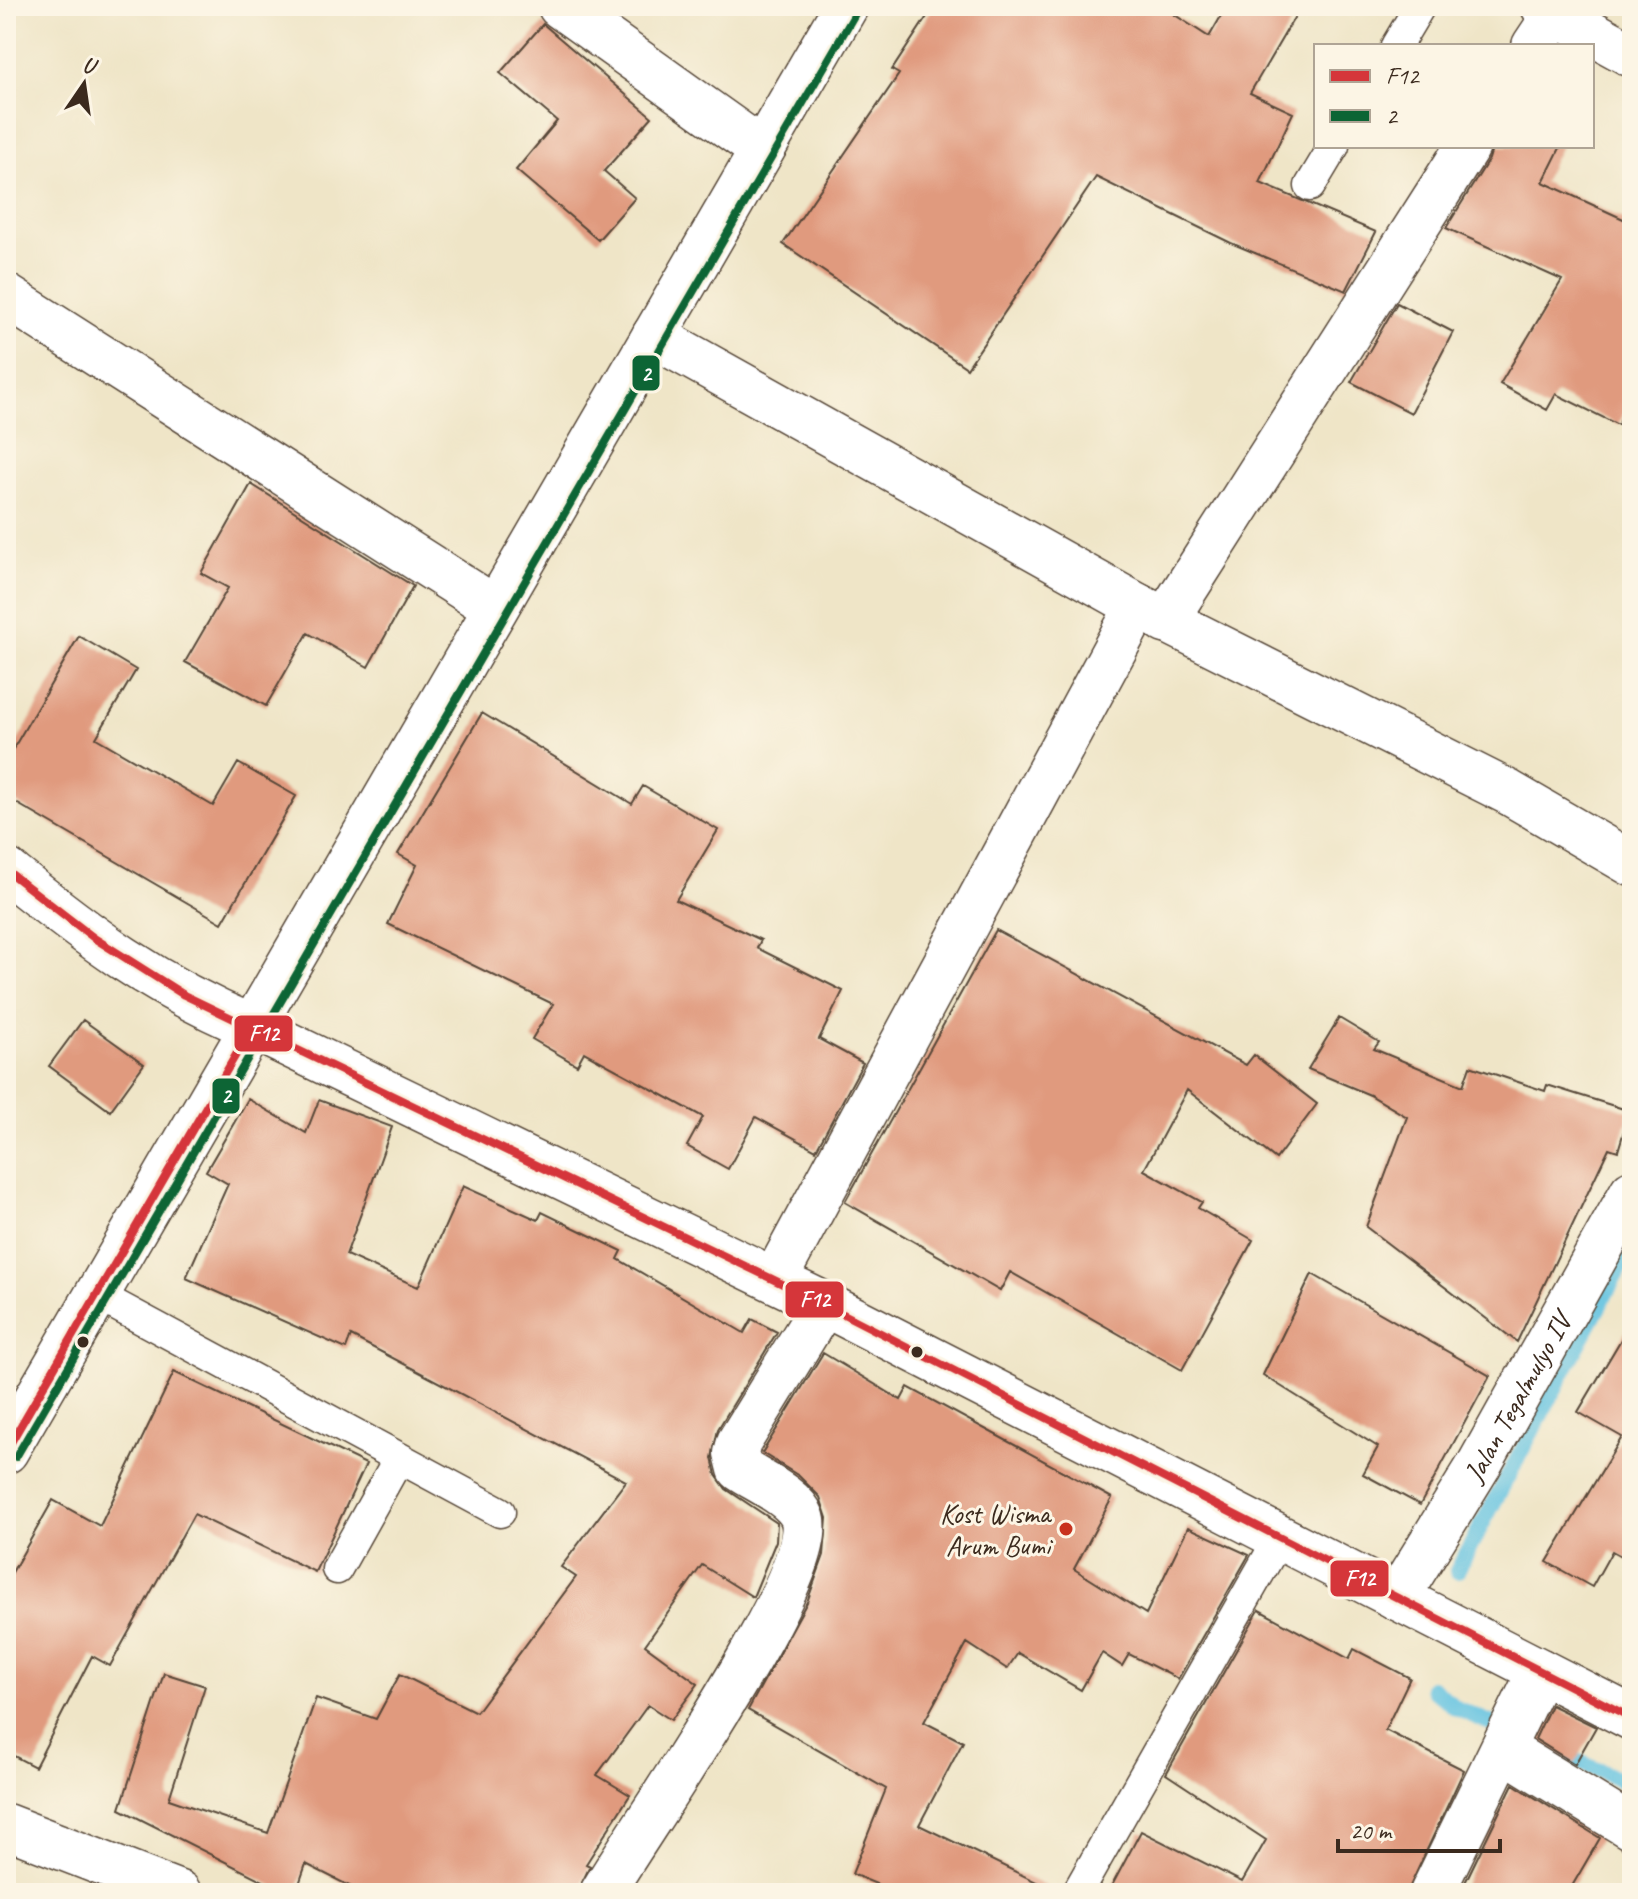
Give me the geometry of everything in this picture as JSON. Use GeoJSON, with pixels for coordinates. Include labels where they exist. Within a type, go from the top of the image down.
{"type":"FeatureCollection","features":[{"type":"Feature","properties":{"kind":"street"},"geometry":{"type":"LineString","coordinates":[[560,6],[762,150]]}},
{"type":"Feature","properties":{"kind":"street"},"geometry":{"type":"LineString","coordinates":[[6,1451],[846,6]]}},
{"type":"Feature","properties":{"kind":"street"},"geometry":{"type":"LineString","coordinates":[[1544,22],[1632,55]]}},
{"type":"Feature","properties":{"kind":"street"},"geometry":{"type":"LineString","coordinates":[[775,1279],[1152,614],[1467,148]]}},
{"type":"Feature","properties":{"kind":"street"},"geometry":{"type":"LineString","coordinates":[[6,296],[495,608]]}},
{"type":"Feature","properties":{"kind":"street"},"geometry":{"type":"LineString","coordinates":[[654,336],[1152,614],[1508,792],[1632,864]]}},
{"type":"Feature","properties":{"kind":"street"},"geometry":{"type":"LineString","coordinates":[[6,870],[80,930],[147,976],[199,1005],[252,1027],[775,1279],[1281,1535],[1632,1718]]}},
{"type":"Feature","properties":{"kind":"street","name":"Jalan Tegalmulyo IV"},"geometry":{"type":"LineString","coordinates":[[1397,1598],[1479,1465],[1632,1192]]}},
{"type":"Feature","properties":{"kind":"street"},"geometry":{"type":"LineString","coordinates":[[602,1893],[777,1612],[804,1538],[802,1517],[792,1504],[740,1469],[736,1453],[739,1442],[824,1304]]}},
{"type":"Feature","properties":{"kind":"street"},"geometry":{"type":"LineString","coordinates":[[1432,1893],[1540,1671]]}},
{"type":"Feature","properties":{"kind":"street"},"geometry":{"type":"LineString","coordinates":[[1508,1738],[1632,1828]]}},
{"type":"Feature","properties":{"kind":"street"},"geometry":{"type":"LineString","coordinates":[[6,1826],[179,1893]]}},
{"type":"Feature","properties":{"kind":"lane"},"geometry":{"type":"LineString","coordinates":[[1397,44],[1420,6]]}},
{"type":"Feature","properties":{"kind":"lane"},"geometry":{"type":"LineString","coordinates":[[1310,186],[1333,148]]}},
{"type":"Feature","properties":{"kind":"lane"},"geometry":{"type":"LineString","coordinates":[[97,1295],[500,1512]]}},
{"type":"Feature","properties":{"kind":"lane"},"geometry":{"type":"LineString","coordinates":[[337,1569],[399,1458]]}},
{"type":"Feature","properties":{"kind":"lane"},"geometry":{"type":"LineString","coordinates":[[1077,1893],[1281,1535]]}},
{"type":"Feature","properties":{"kind":"building"},"geometry":{"type":"Polygon","coordinates":[[[934,6],[1161,6],[1209,37],[1227,6],[1301,6],[1250,93],[1293,113],[1260,183],[1376,232],[1346,291],[1231,243],[1096,177],[967,368],[783,244],[899,74],[892,70],[934,6]]]}},
{"type":"Feature","properties":{"kind":"building"},"geometry":{"type":"Polygon","coordinates":[[[543,24],[652,117],[604,171],[635,198],[598,240],[516,170],[557,121],[500,73],[543,24]]]}},
{"type":"Feature","properties":{"kind":"building"},"geometry":{"type":"Polygon","coordinates":[[[1492,148],[1560,148],[1543,182],[1632,223],[1632,399],[1618,425],[1556,394],[1547,410],[1500,384],[1562,280],[1446,228],[1489,159],[1492,148]]]}},
{"type":"Feature","properties":{"kind":"building"},"geometry":{"type":"Polygon","coordinates":[[[1397,303],[1453,332],[1411,413],[1351,382],[1397,303]]]}},
{"type":"Feature","properties":{"kind":"building"},"geometry":{"type":"Polygon","coordinates":[[[251,484],[413,586],[368,667],[308,633],[266,706],[185,662],[228,588],[201,573],[251,484]]]}},
{"type":"Feature","properties":{"kind":"building"},"geometry":{"type":"Polygon","coordinates":[[[79,636],[136,670],[96,738],[213,806],[238,763],[296,796],[222,923],[6,797],[6,761],[79,636]]]}},
{"type":"Feature","properties":{"kind":"building"},"geometry":{"type":"Polygon","coordinates":[[[482,713],[632,804],[643,786],[718,830],[676,900],[761,940],[757,948],[843,991],[819,1039],[863,1063],[816,1150],[756,1117],[728,1169],[687,1146],[703,1117],[584,1052],[577,1065],[532,1039],[553,1004],[388,924],[417,865],[398,854],[482,713]]]}},
{"type":"Feature","properties":{"kind":"building"},"geometry":{"type":"Polygon","coordinates":[[[996,930],[1246,1065],[1254,1055],[1317,1104],[1276,1159],[1187,1090],[1144,1170],[1202,1202],[1198,1208],[1253,1240],[1182,1370],[1010,1272],[1000,1291],[845,1202],[996,930]]]}},
{"type":"Feature","properties":{"kind":"building"},"geometry":{"type":"Polygon","coordinates":[[[1339,1018],[1379,1042],[1374,1049],[1463,1086],[1470,1066],[1545,1091],[1547,1085],[1630,1111],[1618,1151],[1609,1148],[1517,1342],[1366,1227],[1407,1117],[1370,1095],[1308,1069],[1339,1018]]]}},
{"type":"Feature","properties":{"kind":"building"},"geometry":{"type":"Polygon","coordinates":[[[83,1020],[144,1064],[110,1111],[49,1066],[83,1020]]]}},
{"type":"Feature","properties":{"kind":"building"},"geometry":{"type":"Polygon","coordinates":[[[248,1099],[306,1133],[319,1100],[392,1127],[346,1255],[418,1287],[463,1186],[538,1220],[542,1212],[622,1251],[618,1259],[744,1333],[752,1319],[777,1332],[718,1429],[712,1458],[716,1475],[726,1489],[777,1523],[776,1541],[753,1597],[702,1565],[645,1645],[698,1684],[671,1720],[648,1705],[597,1775],[630,1795],[586,1864],[590,1866],[577,1893],[363,1893],[306,1864],[296,1893],[287,1893],[120,1809],[164,1673],[205,1686],[169,1799],[268,1833],[316,1698],[376,1719],[400,1674],[476,1712],[576,1577],[561,1567],[626,1481],[351,1336],[346,1349],[186,1278],[228,1184],[206,1171],[248,1099]]]}},
{"type":"Feature","properties":{"kind":"building"},"geometry":{"type":"Polygon","coordinates":[[[1312,1274],[1490,1376],[1420,1505],[1363,1474],[1378,1447],[1263,1375],[1312,1274]]]}},
{"type":"Feature","properties":{"kind":"building"},"geometry":{"type":"Polygon","coordinates":[[[1632,1321],[1632,1562],[1612,1551],[1592,1587],[1547,1562],[1622,1437],[1578,1412],[1632,1321]]]}},
{"type":"Feature","properties":{"kind":"building"},"geometry":{"type":"Polygon","coordinates":[[[823,1353],[901,1400],[908,1387],[1112,1498],[1074,1569],[1146,1614],[1188,1527],[1249,1555],[1178,1679],[1129,1654],[1122,1666],[1102,1653],[1081,1690],[1018,1653],[1007,1669],[967,1643],[924,1722],[963,1742],[919,1825],[1059,1893],[898,1893],[852,1874],[886,1789],[748,1710],[807,1602],[824,1555],[827,1518],[820,1497],[799,1476],[762,1453],[823,1353]]]}},
{"type":"Feature","properties":{"kind":"building"},"geometry":{"type":"Polygon","coordinates":[[[174,1372],[366,1464],[315,1572],[194,1514],[110,1666],[92,1656],[35,1767],[6,1752],[6,1583],[53,1500],[100,1526],[174,1372]]]}},
{"type":"Feature","properties":{"kind":"building"},"geometry":{"type":"Polygon","coordinates":[[[1259,1610],[1349,1659],[1354,1649],[1410,1678],[1385,1730],[1464,1770],[1407,1893],[1108,1893],[1141,1831],[1242,1882],[1266,1840],[1166,1774],[1259,1610]]]}},
{"type":"Feature","properties":{"kind":"building"},"geometry":{"type":"Polygon","coordinates":[[[1551,1705],[1596,1727],[1575,1764],[1535,1739],[1551,1705]]]}},
{"type":"Feature","properties":{"kind":"building"},"geometry":{"type":"Polygon","coordinates":[[[1513,1784],[1600,1838],[1568,1893],[1460,1893],[1513,1784]]]}},
{"type":"Feature","properties":{"kind":"waterway"},"geometry":{"type":"LineString","coordinates":[[1457,1571],[1632,1245]]}},
{"type":"Feature","properties":{"kind":"waterway"},"geometry":{"type":"LineString","coordinates":[[1432,1688],[1456,1708],[1632,1785]]}},
{"type":"Feature","properties":{"kind":"transit line","name":"2"},"geometry":{"type":"LineString","coordinates":[[16,1457],[856,12]]}},
{"type":"Feature","properties":{"kind":"transit line","name":"F12"},"geometry":{"type":"LineString","coordinates":[[6,870],[94,938],[184,995],[824,1304],[1632,1718]]}},
{"type":"Feature","properties":{"kind":"transit line","name":"F12"},"geometry":{"type":"LineString","coordinates":[[6,1451],[252,1027]]}},
{"type":"Feature","properties":{"kind":"place","name":"Kost Wisma Arum Bumi"},"geometry":{"type":"Point","coordinates":[1066,1529]}}]}
